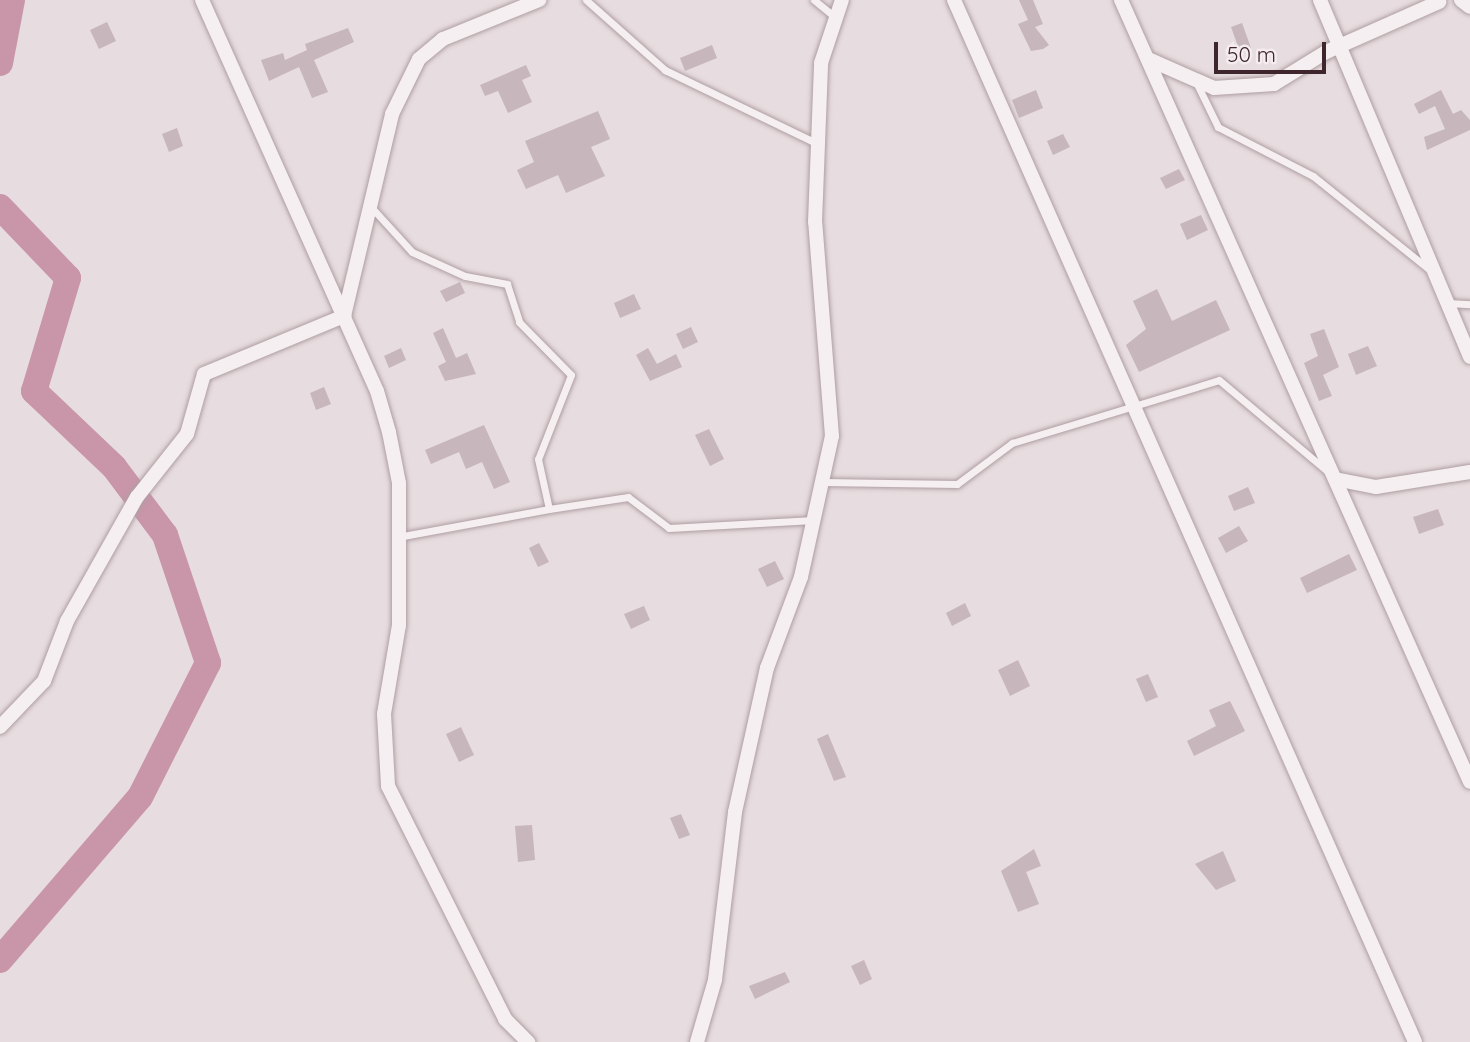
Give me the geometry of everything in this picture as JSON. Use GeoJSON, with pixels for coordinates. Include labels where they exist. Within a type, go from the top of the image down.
{"type":"FeatureCollection","features":[{"type":"Feature","properties":{"kind":"street"},"geometry":{"type":"LineString","coordinates":[[202,0],[344,316],[389,432],[399,483],[399,625],[382,743],[388,786],[505,1019],[528,1042]]}},
{"type":"Feature","properties":{"kind":"street"},"geometry":{"type":"LineString","coordinates":[[344,316],[372,208],[392,114],[419,59],[443,39],[539,0]]}},
{"type":"Feature","properties":{"kind":"street"},"geometry":{"type":"LineString","coordinates":[[698,1042],[715,980],[735,812],[764,681],[815,520],[822,482],[833,401],[816,283],[821,63],[842,0]]}},
{"type":"Feature","properties":{"kind":"street"},"geometry":{"type":"LineString","coordinates":[[954,0],[1415,1042]]}},
{"type":"Feature","properties":{"kind":"street"},"geometry":{"type":"LineString","coordinates":[[1121,0],[1470,782]]}},
{"type":"Feature","properties":{"kind":"street"},"geometry":{"type":"LineString","coordinates":[[1320,0],[1470,357]]}},
{"type":"Feature","properties":{"kind":"street"},"geometry":{"type":"LineString","coordinates":[[1461,0],[1470,7]]}},
{"type":"Feature","properties":{"kind":"street"},"geometry":{"type":"LineString","coordinates":[[1147,59],[1214,88],[1274,84],[1339,47],[1439,2]]}},
{"type":"Feature","properties":{"kind":"street"},"geometry":{"type":"LineString","coordinates":[[0,727],[44,681],[67,621],[136,497],[187,434],[204,374],[344,316]]}},
{"type":"Feature","properties":{"kind":"street"},"geometry":{"type":"LineString","coordinates":[[1335,478],[1376,487],[1470,472]]}},
{"type":"Feature","properties":{"kind":"lane"},"geometry":{"type":"LineString","coordinates":[[586,0],[665,71],[821,145]]}},
{"type":"Feature","properties":{"kind":"lane"},"geometry":{"type":"LineString","coordinates":[[814,0],[835,17]]}},
{"type":"Feature","properties":{"kind":"lane"},"geometry":{"type":"LineString","coordinates":[[1195,80],[1218,127],[1313,176],[1436,275]]}},
{"type":"Feature","properties":{"kind":"lane"},"geometry":{"type":"LineString","coordinates":[[372,208],[412,252],[464,276],[507,284],[519,322],[571,375],[538,459],[549,509]]}},
{"type":"Feature","properties":{"kind":"lane"},"geometry":{"type":"LineString","coordinates":[[1447,303],[1470,304]]}},
{"type":"Feature","properties":{"kind":"lane"},"geometry":{"type":"LineString","coordinates":[[822,482],[957,484],[1012,443],[1219,380],[1335,478]]}},
{"type":"Feature","properties":{"kind":"lane"},"geometry":{"type":"LineString","coordinates":[[398,537],[628,497],[669,527],[815,520]]}},
{"type":"Feature","properties":{"kind":"building"},"geometry":{"type":"Polygon","coordinates":[[[1019,0],[1033,0],[1043,24],[1035,27],[1049,45],[1043,49],[1031,51],[1018,24],[1028,20],[1019,0]]]}},
{"type":"Feature","properties":{"kind":"building"},"geometry":{"type":"Polygon","coordinates":[[[107,22],[116,41],[99,49],[90,30],[107,22]]]}},
{"type":"Feature","properties":{"kind":"building"},"geometry":{"type":"Polygon","coordinates":[[[1242,23],[1251,48],[1240,52],[1231,27],[1242,23]]]}},
{"type":"Feature","properties":{"kind":"building"},"geometry":{"type":"Polygon","coordinates":[[[348,28],[354,42],[314,60],[328,92],[312,98],[299,67],[269,81],[261,60],[283,53],[285,60],[307,50],[305,44],[348,28]]]}},
{"type":"Feature","properties":{"kind":"building"},"geometry":{"type":"Polygon","coordinates":[[[712,45],[717,58],[685,71],[680,58],[712,45]]]}},
{"type":"Feature","properties":{"kind":"building"},"geometry":{"type":"Polygon","coordinates":[[[526,65],[531,76],[522,80],[532,102],[508,113],[498,91],[485,96],[480,85],[526,65]]]}},
{"type":"Feature","properties":{"kind":"building"},"geometry":{"type":"Polygon","coordinates":[[[1036,90],[1043,108],[1019,118],[1012,100],[1036,90]]]}},
{"type":"Feature","properties":{"kind":"building"},"geometry":{"type":"Polygon","coordinates":[[[1441,90],[1453,114],[1461,110],[1470,120],[1470,130],[1427,150],[1424,137],[1445,129],[1435,106],[1419,114],[1414,104],[1441,90]]]}},
{"type":"Feature","properties":{"kind":"building"},"geometry":{"type":"Polygon","coordinates":[[[598,111],[610,139],[591,147],[605,176],[566,193],[558,175],[526,189],[517,170],[534,162],[525,141],[598,111]]]}},
{"type":"Feature","properties":{"kind":"building"},"geometry":{"type":"Polygon","coordinates":[[[177,128],[183,146],[169,152],[162,134],[177,128]]]}},
{"type":"Feature","properties":{"kind":"building"},"geometry":{"type":"Polygon","coordinates":[[[1063,134],[1070,147],[1053,155],[1047,141],[1063,134]]]}},
{"type":"Feature","properties":{"kind":"building"},"geometry":{"type":"Polygon","coordinates":[[[1179,169],[1185,180],[1166,189],[1160,178],[1179,169]]]}},
{"type":"Feature","properties":{"kind":"building"},"geometry":{"type":"Polygon","coordinates":[[[1201,215],[1208,230],[1187,240],[1180,224],[1201,215]]]}},
{"type":"Feature","properties":{"kind":"building"},"geometry":{"type":"Polygon","coordinates":[[[460,282],[465,293],[446,302],[440,291],[460,282]]]}},
{"type":"Feature","properties":{"kind":"building"},"geometry":{"type":"Polygon","coordinates":[[[1157,289],[1172,321],[1216,300],[1230,330],[1139,372],[1126,345],[1146,329],[1133,301],[1157,289]]]}},
{"type":"Feature","properties":{"kind":"building"},"geometry":{"type":"Polygon","coordinates":[[[634,294],[641,309],[620,318],[614,303],[634,294]]]}},
{"type":"Feature","properties":{"kind":"building"},"geometry":{"type":"Polygon","coordinates":[[[691,327],[698,342],[683,349],[676,334],[691,327]]]}},
{"type":"Feature","properties":{"kind":"building"},"geometry":{"type":"Polygon","coordinates":[[[443,328],[456,358],[467,353],[476,374],[445,381],[438,366],[446,362],[433,333],[443,328]]]}},
{"type":"Feature","properties":{"kind":"building"},"geometry":{"type":"Polygon","coordinates":[[[1324,329],[1339,367],[1323,375],[1332,396],[1319,401],[1304,363],[1318,356],[1310,334],[1324,329]]]}},
{"type":"Feature","properties":{"kind":"building"},"geometry":{"type":"Polygon","coordinates":[[[1368,346],[1377,366],[1356,375],[1348,354],[1368,346]]]}},
{"type":"Feature","properties":{"kind":"building"},"geometry":{"type":"Polygon","coordinates":[[[401,348],[406,360],[389,368],[384,356],[401,348]]]}},
{"type":"Feature","properties":{"kind":"building"},"geometry":{"type":"Polygon","coordinates":[[[648,348],[657,364],[676,354],[682,367],[650,381],[636,355],[648,348]]]}},
{"type":"Feature","properties":{"kind":"building"},"geometry":{"type":"Polygon","coordinates":[[[324,387],[331,404],[316,410],[310,393],[324,387]]]}},
{"type":"Feature","properties":{"kind":"building"},"geometry":{"type":"Polygon","coordinates":[[[484,425],[510,482],[494,489],[482,462],[466,469],[459,452],[431,464],[425,450],[484,425]]]}},
{"type":"Feature","properties":{"kind":"building"},"geometry":{"type":"Polygon","coordinates":[[[709,429],[724,459],[710,466],[695,435],[709,429]]]}},
{"type":"Feature","properties":{"kind":"building"},"geometry":{"type":"Polygon","coordinates":[[[1248,487],[1255,503],[1234,511],[1228,496],[1248,487]]]}},
{"type":"Feature","properties":{"kind":"building"},"geometry":{"type":"Polygon","coordinates":[[[1438,509],[1444,525],[1419,534],[1413,517],[1438,509]]]}},
{"type":"Feature","properties":{"kind":"building"},"geometry":{"type":"Polygon","coordinates":[[[1239,526],[1248,541],[1226,553],[1218,538],[1239,526]]]}},
{"type":"Feature","properties":{"kind":"building"},"geometry":{"type":"Polygon","coordinates":[[[539,543],[549,562],[538,567],[529,548],[539,543]]]}},
{"type":"Feature","properties":{"kind":"building"},"geometry":{"type":"Polygon","coordinates":[[[1349,554],[1357,570],[1307,593],[1300,578],[1349,554]]]}},
{"type":"Feature","properties":{"kind":"building"},"geometry":{"type":"Polygon","coordinates":[[[775,561],[784,579],[767,587],[758,569],[775,561]]]}},
{"type":"Feature","properties":{"kind":"building"},"geometry":{"type":"Polygon","coordinates":[[[965,603],[971,616],[952,626],[946,613],[965,603]]]}},
{"type":"Feature","properties":{"kind":"building"},"geometry":{"type":"Polygon","coordinates":[[[644,606],[650,620],[631,629],[624,614],[644,606]]]}},
{"type":"Feature","properties":{"kind":"building"},"geometry":{"type":"Polygon","coordinates":[[[1018,660],[1030,686],[1010,696],[998,670],[1018,660]]]}},
{"type":"Feature","properties":{"kind":"building"},"geometry":{"type":"Polygon","coordinates":[[[1148,674],[1158,697],[1146,702],[1136,679],[1148,674]]]}},
{"type":"Feature","properties":{"kind":"building"},"geometry":{"type":"Polygon","coordinates":[[[1230,701],[1245,731],[1194,756],[1187,741],[1216,726],[1209,710],[1230,701]]]}},
{"type":"Feature","properties":{"kind":"building"},"geometry":{"type":"Polygon","coordinates":[[[461,727],[474,755],[459,762],[446,734],[461,727]]]}},
{"type":"Feature","properties":{"kind":"building"},"geometry":{"type":"Polygon","coordinates":[[[828,734],[846,777],[834,781],[817,739],[828,734]]]}},
{"type":"Feature","properties":{"kind":"building"},"geometry":{"type":"Polygon","coordinates":[[[681,814],[690,835],[679,839],[670,818],[681,814]]]}},
{"type":"Feature","properties":{"kind":"building"},"geometry":{"type":"Polygon","coordinates":[[[532,825],[535,860],[518,862],[515,826],[532,825]]]}},
{"type":"Feature","properties":{"kind":"building"},"geometry":{"type":"Polygon","coordinates":[[[1034,849],[1041,866],[1026,872],[1039,904],[1018,912],[1001,871],[1034,849]]]}},
{"type":"Feature","properties":{"kind":"building"},"geometry":{"type":"Polygon","coordinates":[[[1223,851],[1236,881],[1216,890],[1195,864],[1223,851]]]}},
{"type":"Feature","properties":{"kind":"building"},"geometry":{"type":"Polygon","coordinates":[[[864,960],[872,979],[860,985],[851,966],[864,960]]]}},
{"type":"Feature","properties":{"kind":"building"},"geometry":{"type":"Polygon","coordinates":[[[785,972],[790,982],[755,999],[749,986],[785,972]]]}},
{"type":"Feature","properties":{"kind":"waterway"},"geometry":{"type":"LineString","coordinates":[[0,63],[12,0]]}},
{"type":"Feature","properties":{"kind":"waterway"},"geometry":{"type":"LineString","coordinates":[[0,207],[68,278],[34,391],[114,467],[165,535],[208,663],[140,797],[0,960]]}}]}
